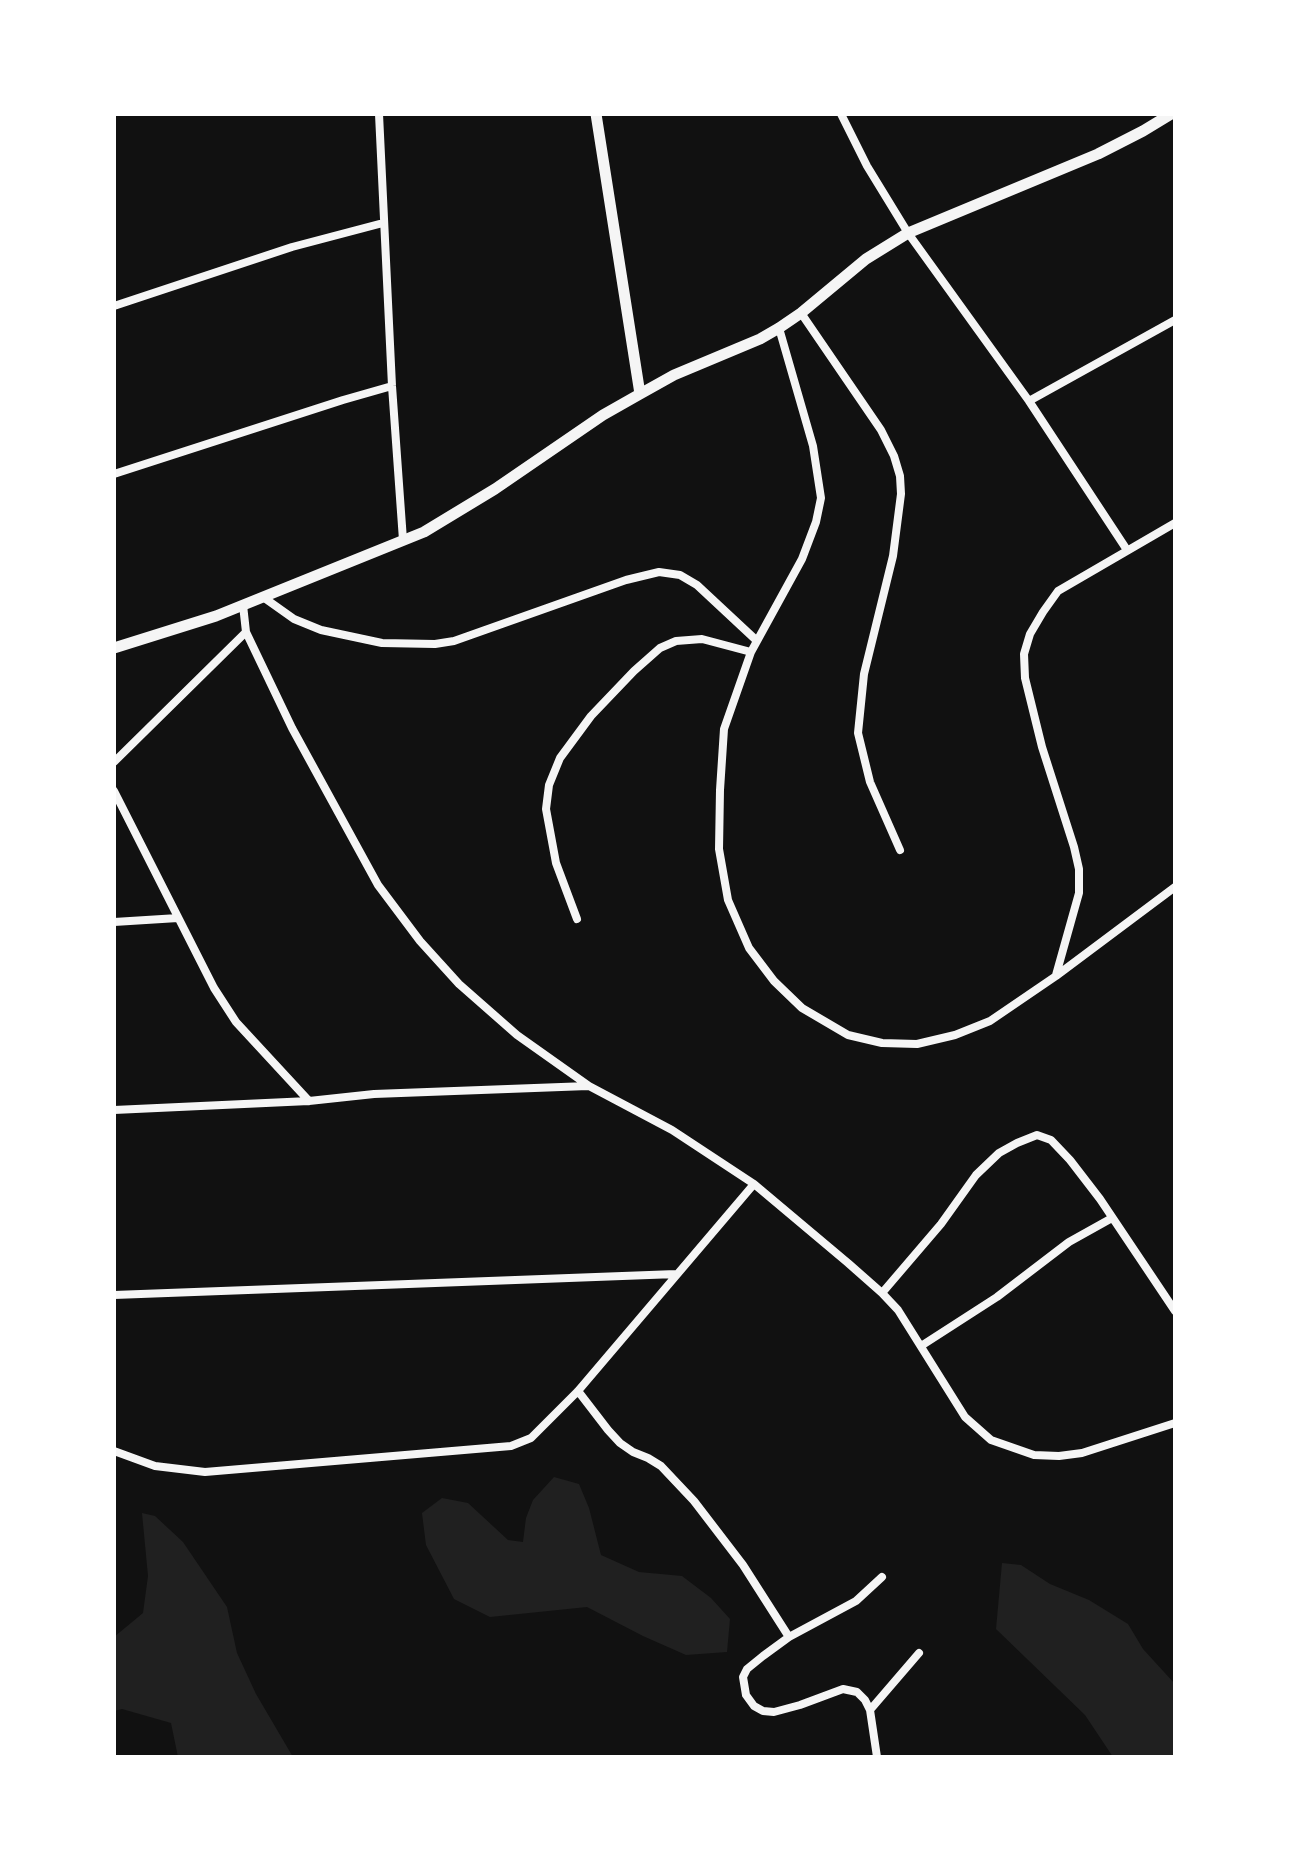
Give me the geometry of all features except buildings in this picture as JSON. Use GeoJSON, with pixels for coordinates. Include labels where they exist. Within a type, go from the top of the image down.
{"type":"FeatureCollection","features":[{"type":"Feature","properties":{"kind":"street"},"geometry":{"type":"LineString","coordinates":[[379,114],[403,540]]}},
{"type":"Feature","properties":{"kind":"street"},"geometry":{"type":"LineString","coordinates":[[596,114],[640,394]]}},
{"type":"Feature","properties":{"kind":"street"},"geometry":{"type":"LineString","coordinates":[[841,114],[867,166],[908,233],[1029,401],[1127,550]]}},
{"type":"Feature","properties":{"kind":"street"},"geometry":{"type":"LineString","coordinates":[[114,648],[216,616],[424,532],[603,415],[674,375],[779,328],[866,259],[908,233],[1098,154],[1171,114]]}},
{"type":"Feature","properties":{"kind":"street"},"geometry":{"type":"LineString","coordinates":[[114,306],[279,252],[383,223]]}},
{"type":"Feature","properties":{"kind":"street"},"geometry":{"type":"LineString","coordinates":[[801,313],[881,430],[900,476],[901,494],[893,556],[864,674],[858,733],[870,782],[900,850]]}},
{"type":"Feature","properties":{"kind":"street"},"geometry":{"type":"LineString","coordinates":[[1029,401],[1175,320]]}},
{"type":"Feature","properties":{"kind":"street"},"geometry":{"type":"LineString","coordinates":[[779,328],[813,446],[821,498],[802,559],[756,640],[724,729],[719,849],[728,900],[749,948],[774,981],[802,1008],[848,1035],[882,1043],[917,1044],[955,1035],[990,1021],[1175,887]]}},
{"type":"Feature","properties":{"kind":"street"},"geometry":{"type":"LineString","coordinates":[[114,474],[392,386]]}},
{"type":"Feature","properties":{"kind":"street"},"geometry":{"type":"LineString","coordinates":[[1056,976],[1079,893],[1079,869],[1042,747],[1025,678],[1024,654],[1030,634],[1058,591],[1175,523]]}},
{"type":"Feature","properties":{"kind":"street"},"geometry":{"type":"LineString","coordinates":[[263,597],[294,619],[321,630],[382,643],[435,644],[454,641],[626,580],[659,572],[680,575],[697,585],[756,640]]}},
{"type":"Feature","properties":{"kind":"street"},"geometry":{"type":"LineString","coordinates":[[243,605],[246,632],[292,728],[371,873],[420,941],[459,984],[517,1035],[589,1086],[672,1130],[754,1184],[882,1293],[898,1310],[965,1417],[991,1440],[1034,1455],[1059,1456],[1082,1453],[1175,1423]]}},
{"type":"Feature","properties":{"kind":"street"},"geometry":{"type":"LineString","coordinates":[[114,762],[246,632]]}},
{"type":"Feature","properties":{"kind":"street"},"geometry":{"type":"LineString","coordinates":[[577,919],[556,863],[546,809],[549,785],[560,758],[591,716],[660,648],[676,641],[702,639],[751,652]]}},
{"type":"Feature","properties":{"kind":"street"},"geometry":{"type":"LineString","coordinates":[[114,791],[214,988],[236,1022],[309,1101]]}},
{"type":"Feature","properties":{"kind":"street"},"geometry":{"type":"LineString","coordinates":[[114,922],[178,918]]}},
{"type":"Feature","properties":{"kind":"street"},"geometry":{"type":"LineString","coordinates":[[114,1110],[309,1101],[374,1094],[589,1086]]}},
{"type":"Feature","properties":{"kind":"street"},"geometry":{"type":"LineString","coordinates":[[882,1293],[941,1224],[976,1175],[999,1153],[1037,1135],[1051,1140],[1070,1160],[1175,1311]]}},
{"type":"Feature","properties":{"kind":"street"},"geometry":{"type":"LineString","coordinates":[[114,1451],[155,1466],[205,1472],[511,1446],[531,1438],[578,1391],[754,1184]]}},
{"type":"Feature","properties":{"kind":"street"},"geometry":{"type":"LineString","coordinates":[[921,1346],[997,1297],[1069,1242],[1112,1218]]}},
{"type":"Feature","properties":{"kind":"street"},"geometry":{"type":"LineString","coordinates":[[114,1295],[676,1274]]}},
{"type":"Feature","properties":{"kind":"street"},"geometry":{"type":"LineString","coordinates":[[578,1391],[620,1443],[661,1466],[694,1501],[743,1565],[789,1637]]}},
{"type":"Feature","properties":{"kind":"street"},"geometry":{"type":"LineString","coordinates":[[877,1757],[870,1710],[857,1692],[843,1689],[800,1705],[774,1712],[763,1711],[754,1706],[746,1695],[743,1677],[747,1669],[789,1637],[856,1601],[882,1577]]}},
{"type":"Feature","properties":{"kind":"street"},"geometry":{"type":"LineString","coordinates":[[870,1710],[919,1653]]}},
{"type":"Feature","properties":{"kind":"shaded area"},"geometry":{"type":"Polygon","coordinates":[[[554,1477],[579,1484],[589,1508],[601,1555],[639,1572],[682,1576],[711,1598],[730,1619],[727,1652],[686,1655],[587,1607],[490,1617],[454,1599],[426,1545],[422,1513],[442,1498],[468,1503],[508,1540],[523,1542],[526,1518],[533,1500],[554,1477]]]}},
{"type":"Feature","properties":{"kind":"shaded area"},"geometry":{"type":"Polygon","coordinates":[[[142,1513],[155,1516],[183,1542],[227,1607],[237,1653],[256,1694],[293,1757],[178,1757],[171,1723],[122,1709],[114,1711],[114,1637],[143,1613],[148,1576],[142,1513]]]}},
{"type":"Feature","properties":{"kind":"shaded area"},"geometry":{"type":"Polygon","coordinates":[[[1002,1563],[1021,1565],[1050,1584],[1089,1600],[1128,1624],[1143,1649],[1175,1684],[1175,1757],[1113,1757],[1085,1715],[996,1629],[1002,1563]]]}}]}
